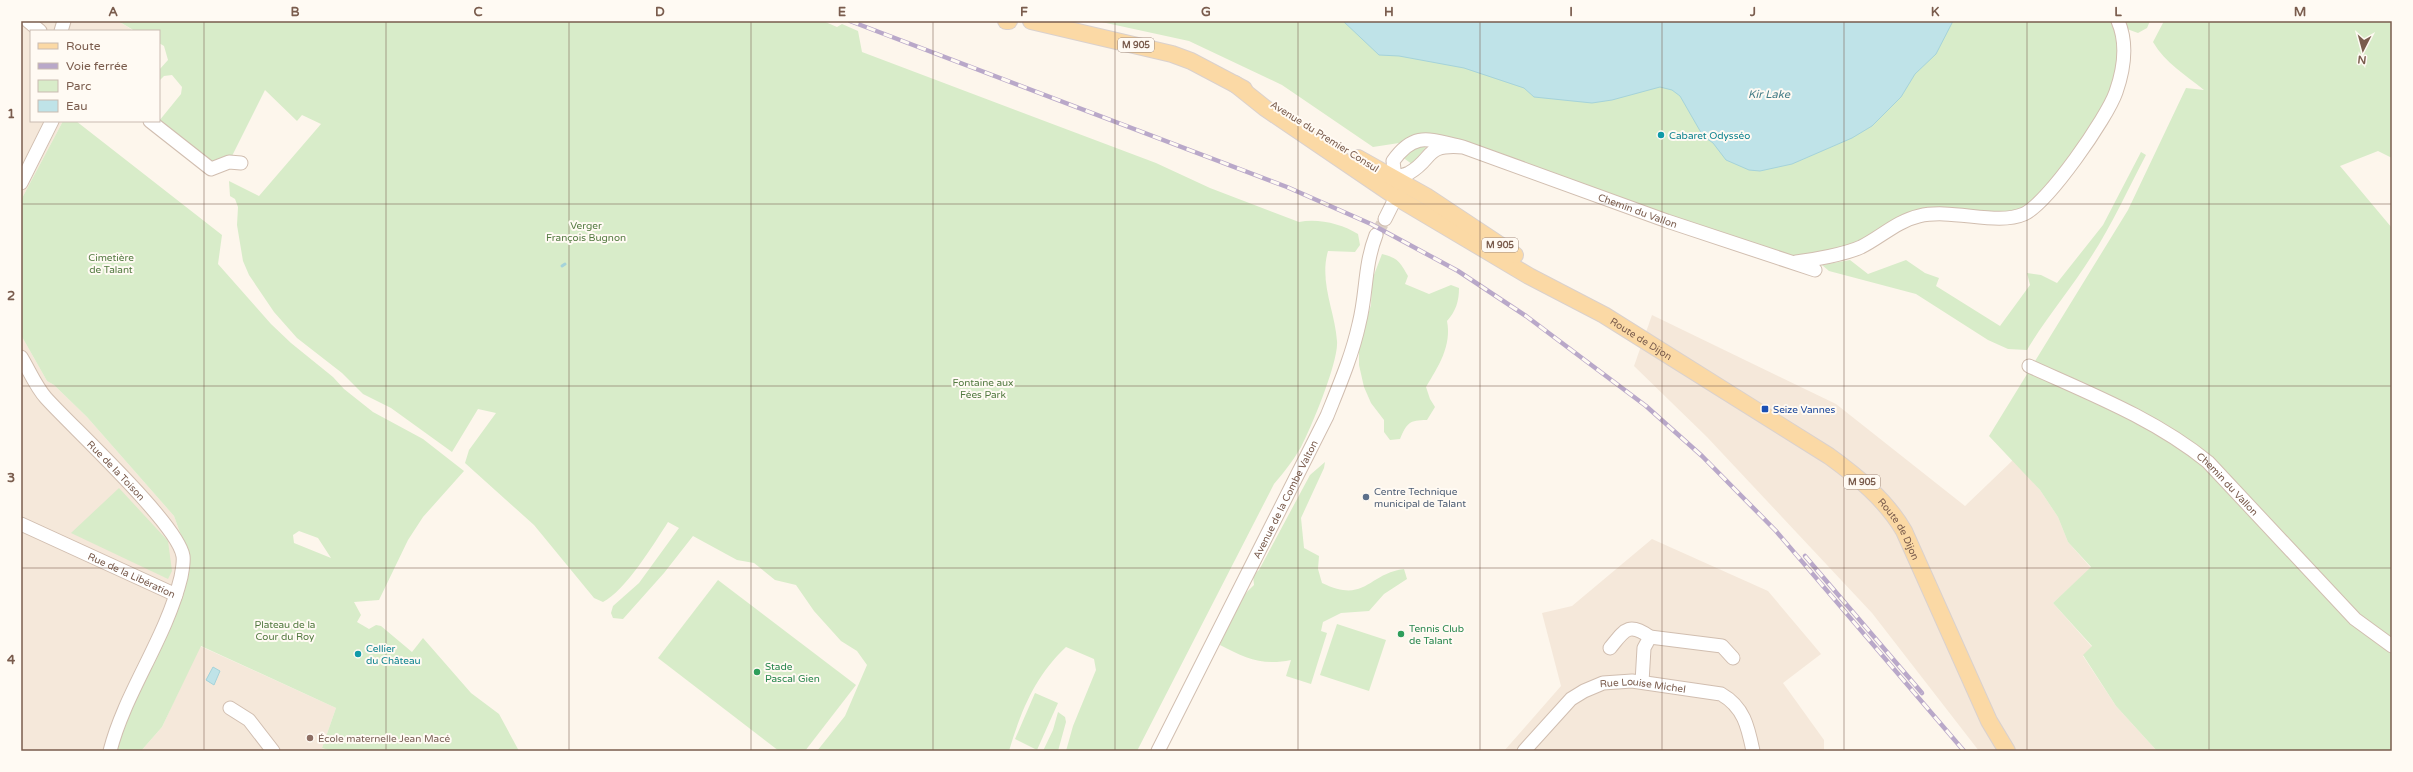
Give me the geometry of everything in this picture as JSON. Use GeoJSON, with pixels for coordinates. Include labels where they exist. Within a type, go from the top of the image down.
{"type":"FeatureCollection","features":[{"type":"Feature","properties":{"kind":"main road","name":"Avenue du Premier Consul"},"geometry":{"type":"LineString","coordinates":[[1031,21],[1172,54],[1205,68],[1284,109],[1370,166],[1394,178]]}},
{"type":"Feature","properties":{"kind":"main road","name":"Avenue du Premier Consul"},"geometry":{"type":"LineString","coordinates":[[1235,84],[1266,108],[1396,196]]}},
{"type":"Feature","properties":{"kind":"main road","name":"Avenue du Premier Consul"},"geometry":{"type":"LineString","coordinates":[[1353,166],[1380,178],[1394,178]]}},
{"type":"Feature","properties":{"kind":"main road"},"geometry":{"type":"LineString","coordinates":[[1394,178],[1396,196]]}},
{"type":"Feature","properties":{"kind":"main road","name":"Route de Dijon"},"geometry":{"type":"LineString","coordinates":[[1394,178],[1426,196],[1515,256],[1587,300],[1604,315]]}},
{"type":"Feature","properties":{"kind":"main road","name":"Route de Dijon"},"geometry":{"type":"LineString","coordinates":[[1396,196],[1406,197],[1421,204],[1482,240],[1515,256]]}},
{"type":"Feature","properties":{"kind":"main road","name":"Route de Dijon"},"geometry":{"type":"LineString","coordinates":[[1396,196],[1529,276],[1604,315],[1829,456],[1848,470],[1877,496],[1904,531],[1986,714],[2007,751]]}},
{"type":"Feature","properties":{"kind":"street"},"geometry":{"type":"LineString","coordinates":[[28,21],[39,30]]}},
{"type":"Feature","properties":{"kind":"street"},"geometry":{"type":"LineString","coordinates":[[1794,262],[1860,247],[1900,222],[1920,216],[1974,215],[2009,219],[2025,214],[2037,206],[2070,166],[2115,94],[2124,54],[2124,41],[2118,21]]}},
{"type":"Feature","properties":{"kind":"street"},"geometry":{"type":"LineString","coordinates":[[21,183],[52,122]]}},
{"type":"Feature","properties":{"kind":"street"},"geometry":{"type":"LineString","coordinates":[[151,122],[211,169],[229,162],[241,163]]}},
{"type":"Feature","properties":{"kind":"street","name":"Chemin du Vallon"},"geometry":{"type":"LineString","coordinates":[[1463,147],[1439,147],[1432,150],[1409,173],[1394,178],[1393,161],[1405,146],[1412,141],[1422,139],[1463,147],[1667,221],[1815,270]]}},
{"type":"Feature","properties":{"kind":"street"},"geometry":{"type":"LineString","coordinates":[[1385,219],[1396,196]]}},
{"type":"Feature","properties":{"kind":"street","name":"Avenue de la Combe Valton"},"geometry":{"type":"LineString","coordinates":[[1158,751],[1332,403],[1346,370],[1360,323],[1364,276],[1376,234]]}},
{"type":"Feature","properties":{"kind":"street","name":"Rue de la Toison"},"geometry":{"type":"LineString","coordinates":[[21,357],[45,397],[107,460],[167,528],[183,555],[181,575],[176,595]]}},
{"type":"Feature","properties":{"kind":"street","name":"Chemin du Vallon"},"geometry":{"type":"LineString","coordinates":[[2029,366],[2114,404],[2182,441],[2208,462],[2355,619],[2392,646]]}},
{"type":"Feature","properties":{"kind":"street","name":"Rue de la Libération"},"geometry":{"type":"LineString","coordinates":[[21,524],[176,595],[157,645],[118,726],[110,751]]}},
{"type":"Feature","properties":{"kind":"street"},"geometry":{"type":"LineString","coordinates":[[1610,648],[1625,630],[1631,628],[1641,630],[1650,637],[1722,646],[1733,658]]}},
{"type":"Feature","properties":{"kind":"street"},"geometry":{"type":"LineString","coordinates":[[1642,682],[1644,648],[1650,637]]}},
{"type":"Feature","properties":{"kind":"street","name":"Rue Louise Michel"},"geometry":{"type":"LineString","coordinates":[[1524,751],[1567,703],[1584,691],[1612,681],[1642,682],[1715,693],[1728,698],[1743,715],[1753,751]]}},
{"type":"Feature","properties":{"kind":"street"},"geometry":{"type":"LineString","coordinates":[[230,708],[249,720],[273,751]]}},
{"type":"Feature","properties":{"kind":"shaded area"},"geometry":{"type":"Polygon","coordinates":[[[21,21],[118,21],[130,30],[30,30],[30,122],[62,122],[21,200],[21,21]]]}},
{"type":"Feature","properties":{"kind":"shaded area"},"geometry":{"type":"Polygon","coordinates":[[[1652,315],[1836,404],[1965,506],[2013,460],[2040,490],[2058,517],[2068,542],[2091,568],[2053,603],[2092,647],[2083,656],[2116,706],[2157,751],[1979,751],[1872,613],[1707,437],[1634,366],[1652,315]]]}},
{"type":"Feature","properties":{"kind":"shaded area"},"geometry":{"type":"Polygon","coordinates":[[[21,335],[47,381],[54,385],[87,417],[174,516],[186,549],[114,751],[21,751],[21,335]]]}},
{"type":"Feature","properties":{"kind":"shaded area"},"geometry":{"type":"Polygon","coordinates":[[[1652,539],[1768,591],[1821,654],[1783,683],[1824,740],[1824,751],[1504,751],[1561,686],[1542,613],[1572,606],[1652,539]]]}},
{"type":"Feature","properties":{"kind":"shaded area"},"geometry":{"type":"Polygon","coordinates":[[[200,646],[336,708],[322,748],[327,751],[141,751],[162,727],[200,646]]]}},
{"type":"Feature","properties":{"kind":"green space","name":"Fontaine aux Fées Park"},"geometry":{"type":"Polygon","coordinates":[[[118,21],[823,21],[837,27],[842,24],[858,31],[862,52],[1156,163],[1210,188],[1299,222],[1322,221],[1345,227],[1358,234],[1360,245],[1355,252],[1328,251],[1325,274],[1328,296],[1336,330],[1337,341],[1334,363],[1317,410],[1301,447],[1292,462],[1274,484],[1137,751],[1066,751],[1073,726],[1096,670],[1094,659],[1066,647],[1046,670],[1030,695],[1009,751],[817,751],[845,716],[867,665],[857,651],[841,641],[814,611],[796,585],[775,580],[754,563],[737,560],[693,536],[664,573],[623,619],[613,618],[611,613],[613,606],[639,583],[679,528],[668,522],[630,578],[612,596],[603,602],[594,598],[534,525],[465,463],[469,450],[496,413],[478,409],[452,452],[391,408],[363,394],[342,373],[297,338],[274,312],[249,275],[243,261],[237,225],[238,207],[235,199],[230,196],[229,181],[259,196],[321,124],[302,115],[297,121],[265,90],[232,156],[215,162],[209,162],[160,122],[160,120],[181,94],[182,87],[172,75],[164,76],[160,80],[160,69],[168,60],[164,46],[160,44],[160,30],[133,30],[118,21]]]}},
{"type":"Feature","properties":{"kind":"green space"},"geometry":{"type":"Polygon","coordinates":[[[1097,21],[2115,21],[2120,37],[2116,79],[2093,125],[2038,200],[2012,214],[1956,208],[1848,246],[1812,254],[1784,258],[1413,135],[1399,143],[1373,147],[1282,85],[1189,41],[1097,21]]]}},
{"type":"Feature","properties":{"kind":"green space"},"geometry":{"type":"Polygon","coordinates":[[[2122,21],[2150,21],[2147,28],[2138,33],[2127,29],[2122,21]]]}},
{"type":"Feature","properties":{"kind":"green space"},"geometry":{"type":"Polygon","coordinates":[[[2164,21],[2392,21],[2392,158],[2378,151],[2340,166],[2392,228],[2392,751],[2157,751],[2116,706],[2083,655],[2092,646],[2053,603],[2091,567],[2068,542],[2058,517],[2040,490],[1989,436],[2128,210],[2186,88],[2204,90],[2176,68],[2153,42],[2164,21]]]}},
{"type":"Feature","properties":{"kind":"green space"},"geometry":{"type":"Polygon","coordinates":[[[62,122],[77,122],[222,235],[218,264],[271,324],[291,343],[373,412],[423,439],[464,471],[423,517],[408,540],[379,600],[354,602],[361,615],[357,622],[369,629],[376,625],[381,626],[412,652],[423,638],[471,693],[499,714],[519,751],[331,751],[322,748],[336,708],[201,646],[162,727],[141,751],[114,751],[186,549],[174,516],[87,417],[54,385],[47,381],[21,335],[21,200],[62,122]],[[299,531],[293,535],[294,543],[331,558],[318,538],[299,531]]]}},
{"type":"Feature","properties":{"kind":"green space"},"geometry":{"type":"Polygon","coordinates":[[[1427,146],[1412,164],[1402,157],[1410,149],[1427,146]]]}},
{"type":"Feature","properties":{"kind":"green space"},"geometry":{"type":"Polygon","coordinates":[[[2141,152],[2146,155],[2099,245],[2042,326],[2027,350],[2008,349],[1988,340],[1916,294],[1829,271],[1822,265],[1850,260],[1868,274],[1906,260],[1925,273],[1939,278],[1936,286],[2000,326],[2030,285],[2027,273],[2041,275],[2057,283],[2103,225],[2141,152]]]}},
{"type":"Feature","properties":{"kind":"green space"},"geometry":{"type":"Polygon","coordinates":[[[1382,254],[1392,257],[1400,264],[1408,276],[1405,284],[1429,294],[1451,285],[1459,288],[1456,306],[1447,321],[1448,339],[1446,348],[1426,387],[1430,399],[1435,407],[1427,420],[1412,422],[1407,426],[1400,439],[1390,440],[1384,432],[1384,420],[1371,403],[1364,387],[1359,365],[1359,343],[1371,305],[1372,280],[1382,254]]]}},
{"type":"Feature","properties":{"kind":"green space"},"geometry":{"type":"Polygon","coordinates":[[[1325,462],[1324,468],[1301,518],[1304,548],[1319,556],[1318,569],[1322,583],[1337,589],[1358,589],[1382,576],[1404,569],[1407,579],[1384,594],[1369,611],[1341,613],[1323,622],[1321,631],[1327,633],[1311,684],[1286,676],[1291,660],[1271,662],[1254,660],[1220,645],[1233,613],[1247,592],[1254,585],[1253,575],[1259,570],[1310,475],[1325,462]]]}},
{"type":"Feature","properties":{"kind":"green space"},"geometry":{"type":"Polygon","coordinates":[[[119,488],[168,541],[172,571],[168,579],[71,533],[119,488]]]}},
{"type":"Feature","properties":{"kind":"green space","name":"Stade Pascal Gien"},"geometry":{"type":"Polygon","coordinates":[[[718,580],[856,685],[805,751],[779,751],[658,658],[718,580]]]}},
{"type":"Feature","properties":{"kind":"green space"},"geometry":{"type":"Polygon","coordinates":[[[1337,624],[1386,640],[1369,691],[1320,675],[1337,624]]]}},
{"type":"Feature","properties":{"kind":"green space"},"geometry":{"type":"Polygon","coordinates":[[[1035,693],[1058,703],[1037,750],[1015,739],[1035,693]]]}},
{"type":"Feature","properties":{"kind":"green space"},"geometry":{"type":"Polygon","coordinates":[[[1058,712],[1065,717],[1066,722],[1058,751],[1043,751],[1053,730],[1058,712]]]}},
{"type":"Feature","properties":{"kind":"water","name":"Kir Lake"},"geometry":{"type":"Polygon","coordinates":[[[1343,21],[1953,21],[1936,54],[1915,74],[1901,97],[1872,126],[1852,138],[1792,164],[1760,171],[1749,170],[1726,160],[1713,143],[1703,136],[1680,96],[1672,90],[1660,87],[1612,100],[1592,103],[1534,97],[1524,88],[1464,68],[1399,56],[1379,55],[1343,21]]]}},
{"type":"Feature","properties":{"kind":"water"},"geometry":{"type":"Polygon","coordinates":[[[213,667],[220,671],[214,685],[206,680],[213,667]]]}},
{"type":"Feature","properties":{"kind":"tunnel"},"geometry":{"type":"LineString","coordinates":[[1376,235],[1385,219]]}},
{"type":"Feature","properties":{"kind":"railway"},"geometry":{"type":"LineString","coordinates":[[850,21],[1287,187],[1371,224],[1458,271],[1526,316],[1646,406],[1702,456],[1776,531],[1964,751]]}},
{"type":"Feature","properties":{"kind":"railway"},"geometry":{"type":"LineString","coordinates":[[1805,556],[1922,693]]}},
{"type":"Feature","properties":{"kind":"place","name":"Cabaret Odysséo"},"geometry":{"type":"Point","coordinates":[1661,135]}},
{"type":"Feature","properties":{"kind":"place","name":"Seize Vannes"},"geometry":{"type":"Point","coordinates":[1765,409]}},
{"type":"Feature","properties":{"kind":"place","name":"Centre Technique municipal de Talant"},"geometry":{"type":"Point","coordinates":[1366,497]}},
{"type":"Feature","properties":{"kind":"place","name":"Tennis Club de Talant"},"geometry":{"type":"Point","coordinates":[1401,634]}},
{"type":"Feature","properties":{"kind":"place","name":"Cellier du Château"},"geometry":{"type":"Point","coordinates":[358,654]}},
{"type":"Feature","properties":{"kind":"place","name":"Stade Pascal Gien"},"geometry":{"type":"Point","coordinates":[757,672]}},
{"type":"Feature","properties":{"kind":"place","name":"École maternelle Jean Macé"},"geometry":{"type":"Point","coordinates":[310,738]}},
{"type":"Feature","properties":{"kind":"park label","name":"Verger François Bugnon"},"geometry":{"type":"Point","coordinates":[586,230]}},
{"type":"Feature","properties":{"kind":"park label","name":"Cimetière de Talant"},"geometry":{"type":"Point","coordinates":[111,262]}},
{"type":"Feature","properties":{"kind":"park label","name":"Plateau de la Cour du Roy"},"geometry":{"type":"Point","coordinates":[285,630]}}]}
